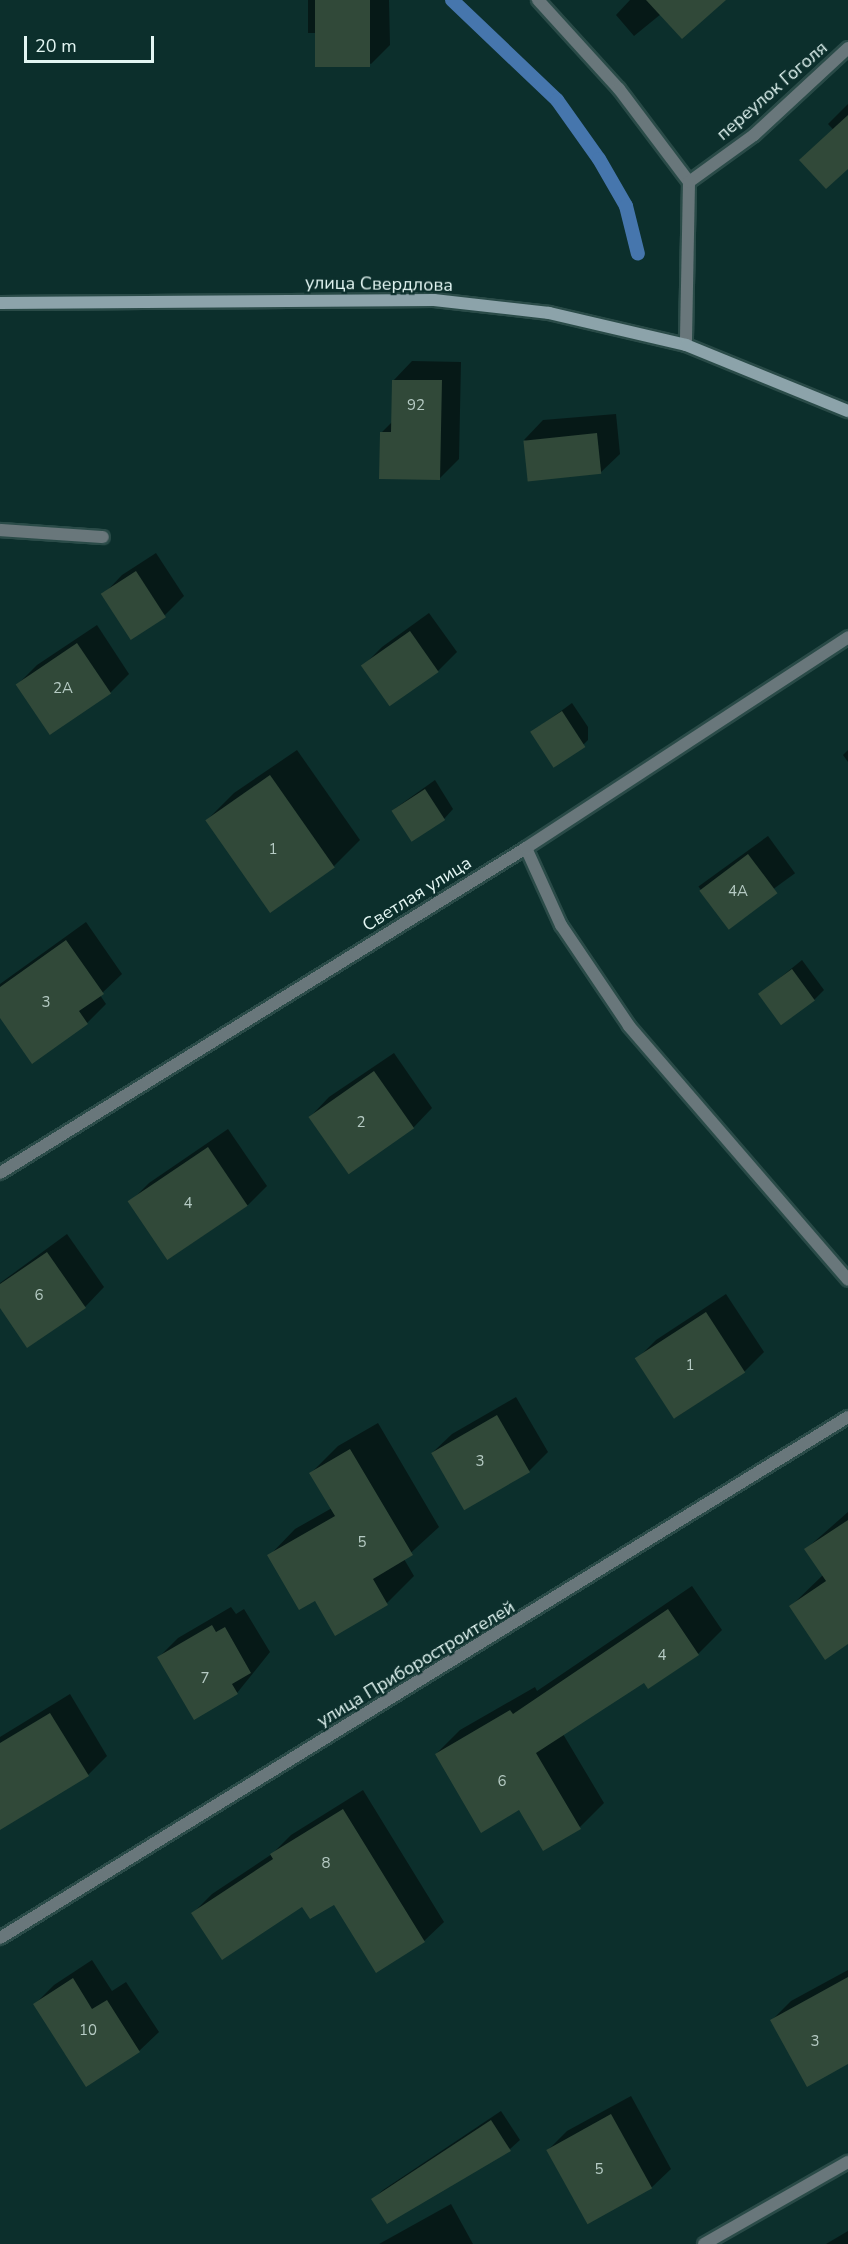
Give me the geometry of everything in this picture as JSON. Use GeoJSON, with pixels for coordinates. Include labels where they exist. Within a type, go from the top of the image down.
{"type":"FeatureCollection","features":[{"type":"Feature","properties":{"kind":"street"},"geometry":{"type":"LineString","coordinates":[[538,0],[619,89],[689,182],[686,345]]}},
{"type":"Feature","properties":{"kind":"street","name":"переулок Гоголя"},"geometry":{"type":"LineString","coordinates":[[689,182],[754,135],[848,48]]}},
{"type":"Feature","properties":{"kind":"street","name":"улица Свердлова"},"geometry":{"type":"LineString","coordinates":[[0,303],[434,300],[549,313],[686,345],[848,411]]}},
{"type":"Feature","properties":{"kind":"street"},"geometry":{"type":"LineString","coordinates":[[0,530],[103,537]]}},
{"type":"Feature","properties":{"kind":"street","name":"Светлая улица"},"geometry":{"type":"LineString","coordinates":[[0,1173],[526,848],[848,636]]}},
{"type":"Feature","properties":{"kind":"street"},"geometry":{"type":"LineString","coordinates":[[526,848],[561,925],[629,1026],[848,1280]]}},
{"type":"Feature","properties":{"kind":"street","name":"улица Приборостроителей"},"geometry":{"type":"LineString","coordinates":[[0,1938],[736,1490],[848,1417]]}},
{"type":"Feature","properties":{"kind":"street"},"geometry":{"type":"LineString","coordinates":[[704,2244],[848,2162]]}},
{"type":"Feature","properties":{"kind":"building"},"geometry":{"type":"Polygon","coordinates":[[[315,0],[370,0],[370,67],[315,67],[315,0]]]}},
{"type":"Feature","properties":{"kind":"building"},"geometry":{"type":"Polygon","coordinates":[[[646,0],[726,0],[682,39],[646,0]]]}},
{"type":"Feature","properties":{"kind":"building"},"geometry":{"type":"Polygon","coordinates":[[[848,115],[848,169],[826,189],[799,160],[848,115]]]}},
{"type":"Feature","properties":{"kind":"building"},"geometry":{"type":"Polygon","coordinates":[[[392,380],[442,380],[440,480],[379,479],[380,432],[391,432],[392,380]]]}},
{"type":"Feature","properties":{"kind":"building"},"geometry":{"type":"Polygon","coordinates":[[[597,433],[601,474],[528,482],[523,441],[597,433]]]}},
{"type":"Feature","properties":{"kind":"building"},"geometry":{"type":"Polygon","coordinates":[[[136,571],[166,617],[131,640],[101,594],[136,571]]]}},
{"type":"Feature","properties":{"kind":"building"},"geometry":{"type":"Polygon","coordinates":[[[410,631],[439,672],[390,706],[361,665],[410,631]]]}},
{"type":"Feature","properties":{"kind":"building"},"geometry":{"type":"Polygon","coordinates":[[[77,643],[111,694],[50,735],[16,684],[77,643]]]}},
{"type":"Feature","properties":{"kind":"building"},"geometry":{"type":"Polygon","coordinates":[[[562,711],[585,747],[554,768],[530,732],[562,711]]]}},
{"type":"Feature","properties":{"kind":"building"},"geometry":{"type":"Polygon","coordinates":[[[270,775],[335,868],[270,913],[205,820],[270,775]]]}},
{"type":"Feature","properties":{"kind":"building"},"geometry":{"type":"Polygon","coordinates":[[[425,789],[445,820],[412,842],[391,811],[425,789]]]}},
{"type":"Feature","properties":{"kind":"building"},"geometry":{"type":"Polygon","coordinates":[[[748,854],[777,893],[729,930],[699,891],[748,854]]]}},
{"type":"Feature","properties":{"kind":"building"},"geometry":{"type":"Polygon","coordinates":[[[66,940],[104,994],[79,1011],[88,1024],[32,1064],[0,1018],[0,987],[66,940]]]}},
{"type":"Feature","properties":{"kind":"building"},"geometry":{"type":"Polygon","coordinates":[[[792,969],[815,1001],[781,1025],[758,994],[792,969]]]}},
{"type":"Feature","properties":{"kind":"building"},"geometry":{"type":"Polygon","coordinates":[[[374,1071],[414,1128],[349,1174],[308,1117],[374,1071]]]}},
{"type":"Feature","properties":{"kind":"building"},"geometry":{"type":"Polygon","coordinates":[[[208,1147],[248,1206],[167,1260],[128,1201],[208,1147]]]}},
{"type":"Feature","properties":{"kind":"building"},"geometry":{"type":"Polygon","coordinates":[[[47,1252],[86,1308],[27,1348],[0,1308],[0,1284],[47,1252]]]}},
{"type":"Feature","properties":{"kind":"building"},"geometry":{"type":"Polygon","coordinates":[[[706,1312],[745,1372],[674,1419],[635,1358],[706,1312]]]}},
{"type":"Feature","properties":{"kind":"building"},"geometry":{"type":"Polygon","coordinates":[[[497,1415],[530,1472],[464,1510],[431,1453],[497,1415]]]}},
{"type":"Feature","properties":{"kind":"building"},"geometry":{"type":"Polygon","coordinates":[[[350,1449],[413,1555],[373,1579],[388,1605],[335,1636],[315,1601],[299,1610],[267,1555],[335,1516],[309,1473],[350,1449]]]}},
{"type":"Feature","properties":{"kind":"building"},"geometry":{"type":"Polygon","coordinates":[[[848,1520],[848,1644],[825,1660],[789,1606],[826,1581],[804,1549],[848,1520]]]}},
{"type":"Feature","properties":{"kind":"building"},"geometry":{"type":"Polygon","coordinates":[[[668,1609],[699,1655],[648,1689],[644,1683],[536,1753],[581,1829],[543,1851],[519,1810],[481,1833],[435,1754],[510,1710],[513,1714],[668,1609]]]}},
{"type":"Feature","properties":{"kind":"building"},"geometry":{"type":"Polygon","coordinates":[[[212,1625],[216,1632],[225,1627],[251,1673],[232,1684],[238,1694],[194,1720],[157,1657],[212,1625]]]}},
{"type":"Feature","properties":{"kind":"building"},"geometry":{"type":"Polygon","coordinates":[[[50,1713],[89,1776],[0,1830],[0,1743],[50,1713]]]}},
{"type":"Feature","properties":{"kind":"building"},"geometry":{"type":"Polygon","coordinates":[[[343,1809],[425,1942],[376,1973],[334,1905],[310,1919],[302,1907],[222,1960],[191,1913],[273,1859],[270,1854],[343,1809]]]}},
{"type":"Feature","properties":{"kind":"building"},"geometry":{"type":"Polygon","coordinates":[[[848,1977],[848,2064],[807,2087],[770,2020],[848,1977]]]}},
{"type":"Feature","properties":{"kind":"building"},"geometry":{"type":"Polygon","coordinates":[[[73,1978],[92,2009],[107,2000],[140,2052],[86,2087],[33,2004],[73,1978]]]}},
{"type":"Feature","properties":{"kind":"building"},"geometry":{"type":"Polygon","coordinates":[[[611,2114],[652,2188],[587,2224],[546,2150],[611,2114]]]}},
{"type":"Feature","properties":{"kind":"building"},"geometry":{"type":"Polygon","coordinates":[[[491,2120],[511,2151],[387,2224],[371,2199],[491,2120]]]}},
{"type":"Feature","properties":{"kind":"waterway"},"geometry":{"type":"LineString","coordinates":[[452,0],[557,100],[599,159],[626,206],[638,254]]}}]}
